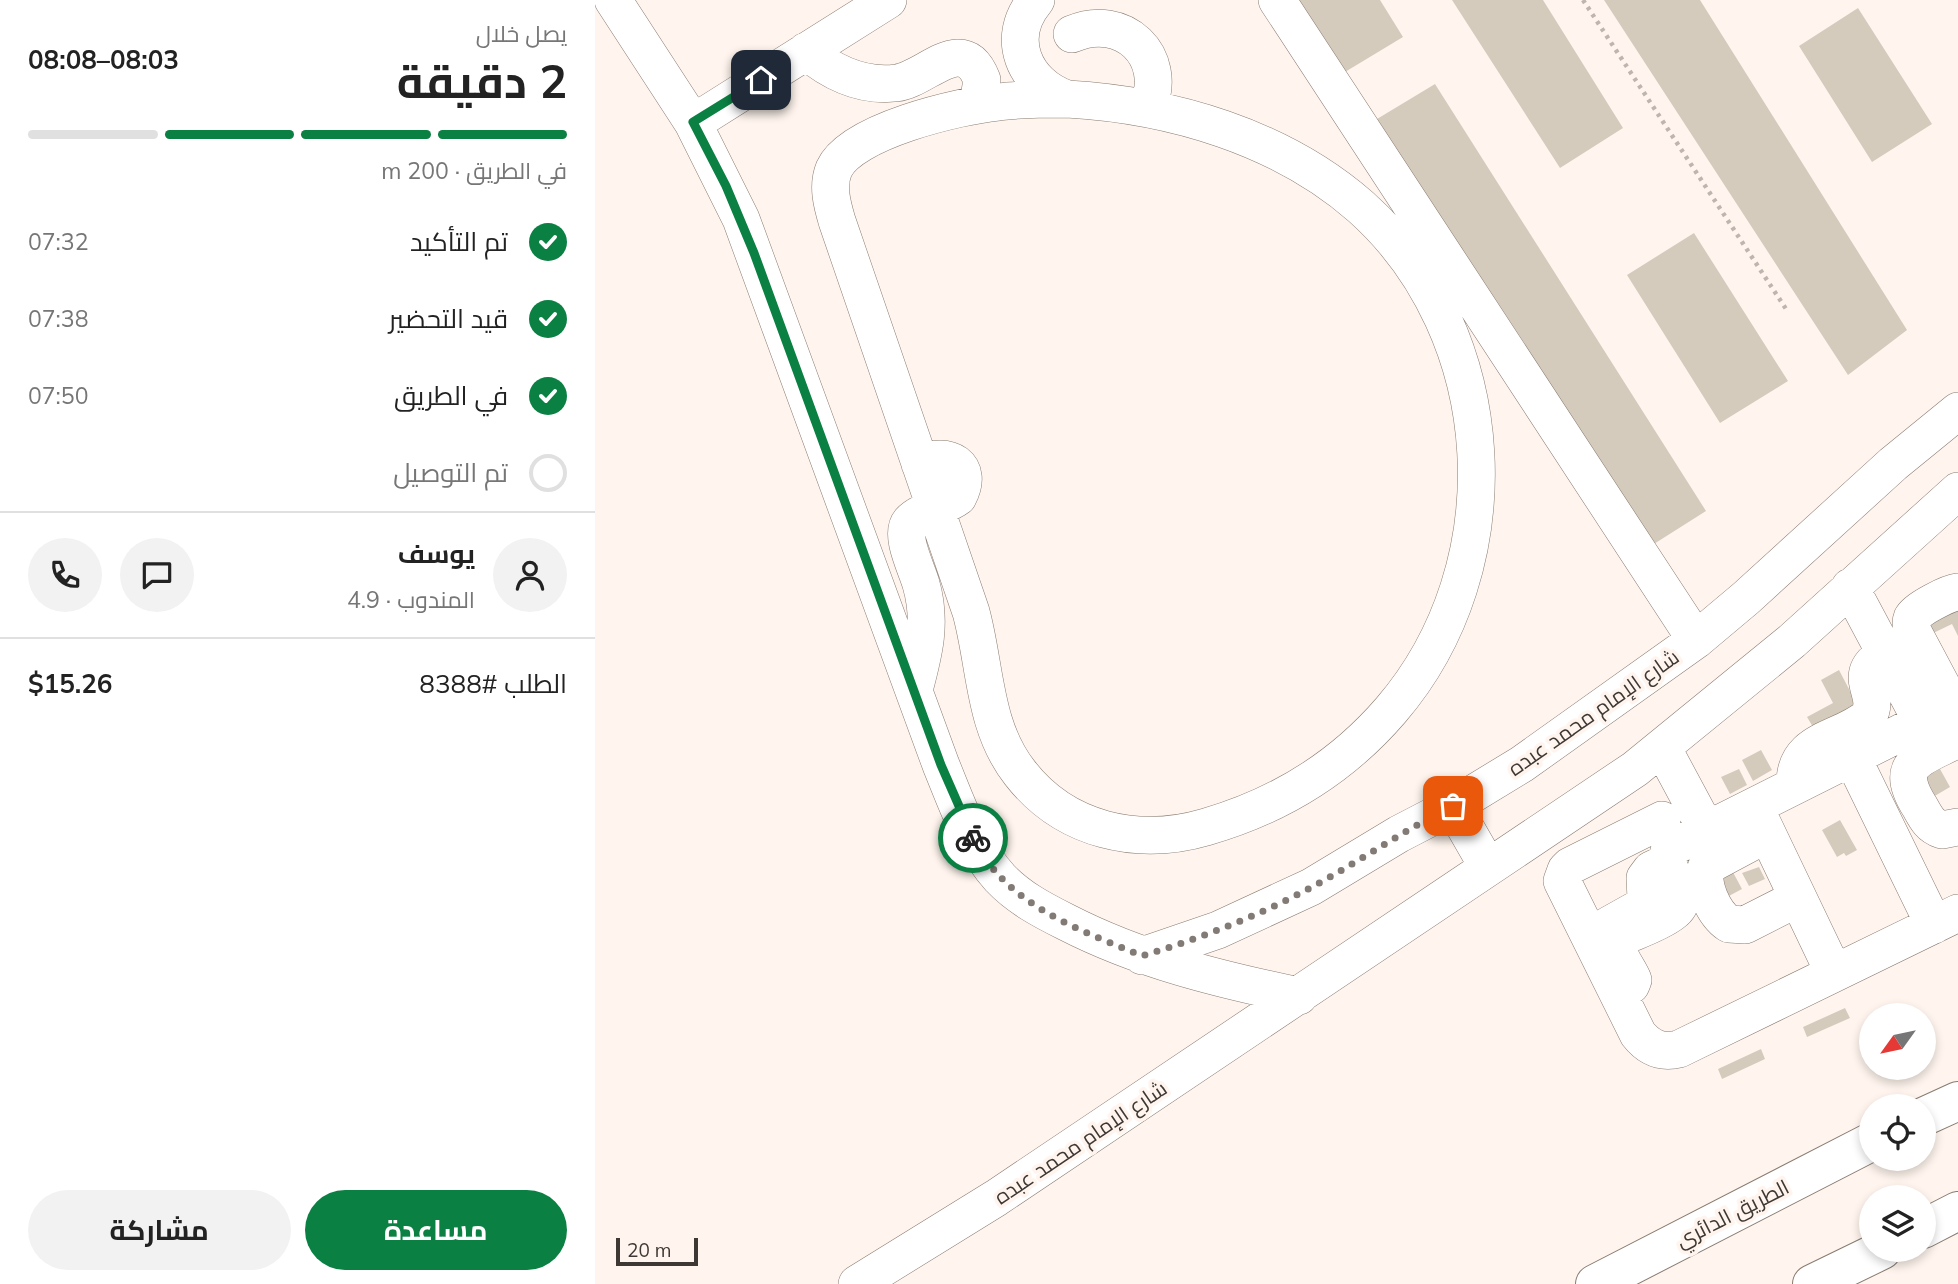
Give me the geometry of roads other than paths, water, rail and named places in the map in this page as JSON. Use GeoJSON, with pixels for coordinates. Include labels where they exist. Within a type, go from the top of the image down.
{"type":"FeatureCollection","features":[{"type":"Feature","properties":{"kind":"highway"},"geometry":{"type":"LineString","coordinates":[[1936,1111],[1958,1101]]}},
{"type":"Feature","properties":{"kind":"highway","name":"الطريق الدائري"},"geometry":{"type":"LineString","coordinates":[[1595,1284],[1859,1148]]}},
{"type":"Feature","properties":{"kind":"highway"},"geometry":{"type":"LineString","coordinates":[[1936,1222],[1958,1211]]}},
{"type":"Feature","properties":{"kind":"highway"},"geometry":{"type":"LineString","coordinates":[[1812,1284],[1859,1261]]}},
{"type":"Feature","properties":{"kind":"street"},"geometry":{"type":"LineString","coordinates":[[613,0],[693,122],[726,186],[754,253],[957,804],[975,842],[1000,877],[1031,904],[1081,930],[1142,956],[1243,984],[1299,996]]}},
{"type":"Feature","properties":{"kind":"street"},"geometry":{"type":"LineString","coordinates":[[693,122],[888,0]]}},
{"type":"Feature","properties":{"kind":"street"},"geometry":{"type":"LineString","coordinates":[[1036,0],[1024,17],[1021,30],[1022,56],[1034,79],[1044,88],[1067,99]]}},
{"type":"Feature","properties":{"kind":"street"},"geometry":{"type":"LineString","coordinates":[[1277,0],[1696,640]]}},
{"type":"Feature","properties":{"kind":"street"},"geometry":{"type":"LineString","coordinates":[[1072,34],[1083,29],[1106,27],[1118,30],[1137,42],[1145,51],[1153,73],[1153,96],[1148,107]]}},
{"type":"Feature","properties":{"kind":"street"},"geometry":{"type":"LineString","coordinates":[[806,51],[843,75],[887,83],[905,82],[947,59],[965,59],[973,64],[982,80],[979,98],[973,106]]}},
{"type":"Feature","properties":{"kind":"street"},"geometry":{"type":"LineString","coordinates":[[914,690],[925,652],[927,617],[921,583],[906,532],[913,519],[958,497],[963,482],[958,466],[944,457],[935,457],[920,464],[837,221],[830,194],[834,169],[841,158],[861,141],[916,121],[973,106],[1020,100],[1067,99],[1148,107],[1186,116],[1250,140],[1336,187],[1361,208],[1405,256],[1440,310],[1453,340],[1471,402],[1477,467],[1475,510],[1465,563],[1445,624],[1430,653],[1393,708],[1345,755],[1291,793],[1230,821],[1164,836],[1118,834],[1095,828],[1073,818],[1044,798],[1019,772],[1006,753],[989,709],[983,661],[974,624],[936,509]]}},
{"type":"Feature","properties":{"kind":"street","name":"شارع الإمام محمد عبده"},"geometry":{"type":"LineString","coordinates":[[1142,956],[1218,930],[1311,887],[1522,764],[1696,640],[1893,464],[1958,411]]}},
{"type":"Feature","properties":{"kind":"street","name":"شارع الإمام محمد عبده"},"geometry":{"type":"LineString","coordinates":[[857,1284],[996,1198],[1648,758],[1791,641],[1958,491]]}},
{"type":"Feature","properties":{"kind":"street"},"geometry":{"type":"LineString","coordinates":[[1850,587],[1886,653],[1948,718]]}},
{"type":"Feature","properties":{"kind":"street"},"geometry":{"type":"LineString","coordinates":[[1948,718],[1912,629],[1911,620],[1916,612],[1958,592]]}},
{"type":"Feature","properties":{"kind":"street"},"geometry":{"type":"LineString","coordinates":[[1795,785],[1797,765],[1810,748],[1868,717],[1873,703],[1866,683],[1868,671],[1874,661],[1886,653]]}},
{"type":"Feature","properties":{"kind":"street"},"geometry":{"type":"LineString","coordinates":[[1798,898],[1745,925],[1729,924],[1717,912],[1704,882],[1707,866],[1761,820],[1795,785],[1862,752],[1948,718]]}},
{"type":"Feature","properties":{"kind":"street"},"geometry":{"type":"LineString","coordinates":[[1948,718],[1909,770],[1907,781],[1910,793],[1930,823],[1942,830],[1958,827]]}},
{"type":"Feature","properties":{"kind":"street"},"geometry":{"type":"LineString","coordinates":[[1761,820],[1570,866],[1563,875],[1563,886],[1634,1026],[1644,1042],[1652,1047],[1670,1051],[1679,1049],[1948,918],[1862,752]]}},
{"type":"Feature","properties":{"kind":"street"},"geometry":{"type":"LineString","coordinates":[[1618,993],[1633,983],[1618,951],[1619,939],[1672,914],[1680,904],[1678,839],[1648,758]]}},
{"type":"Feature","properties":{"kind":"street"},"geometry":{"type":"LineString","coordinates":[[1453,806],[1488,867]]}},
{"type":"Feature","properties":{"kind":"street"},"geometry":{"type":"LineString","coordinates":[[1761,820],[1834,974]]}},
{"type":"Feature","properties":{"kind":"street"},"geometry":{"type":"LineString","coordinates":[[1607,926],[1641,909],[1646,899],[1645,878],[1678,839]]}}]}
